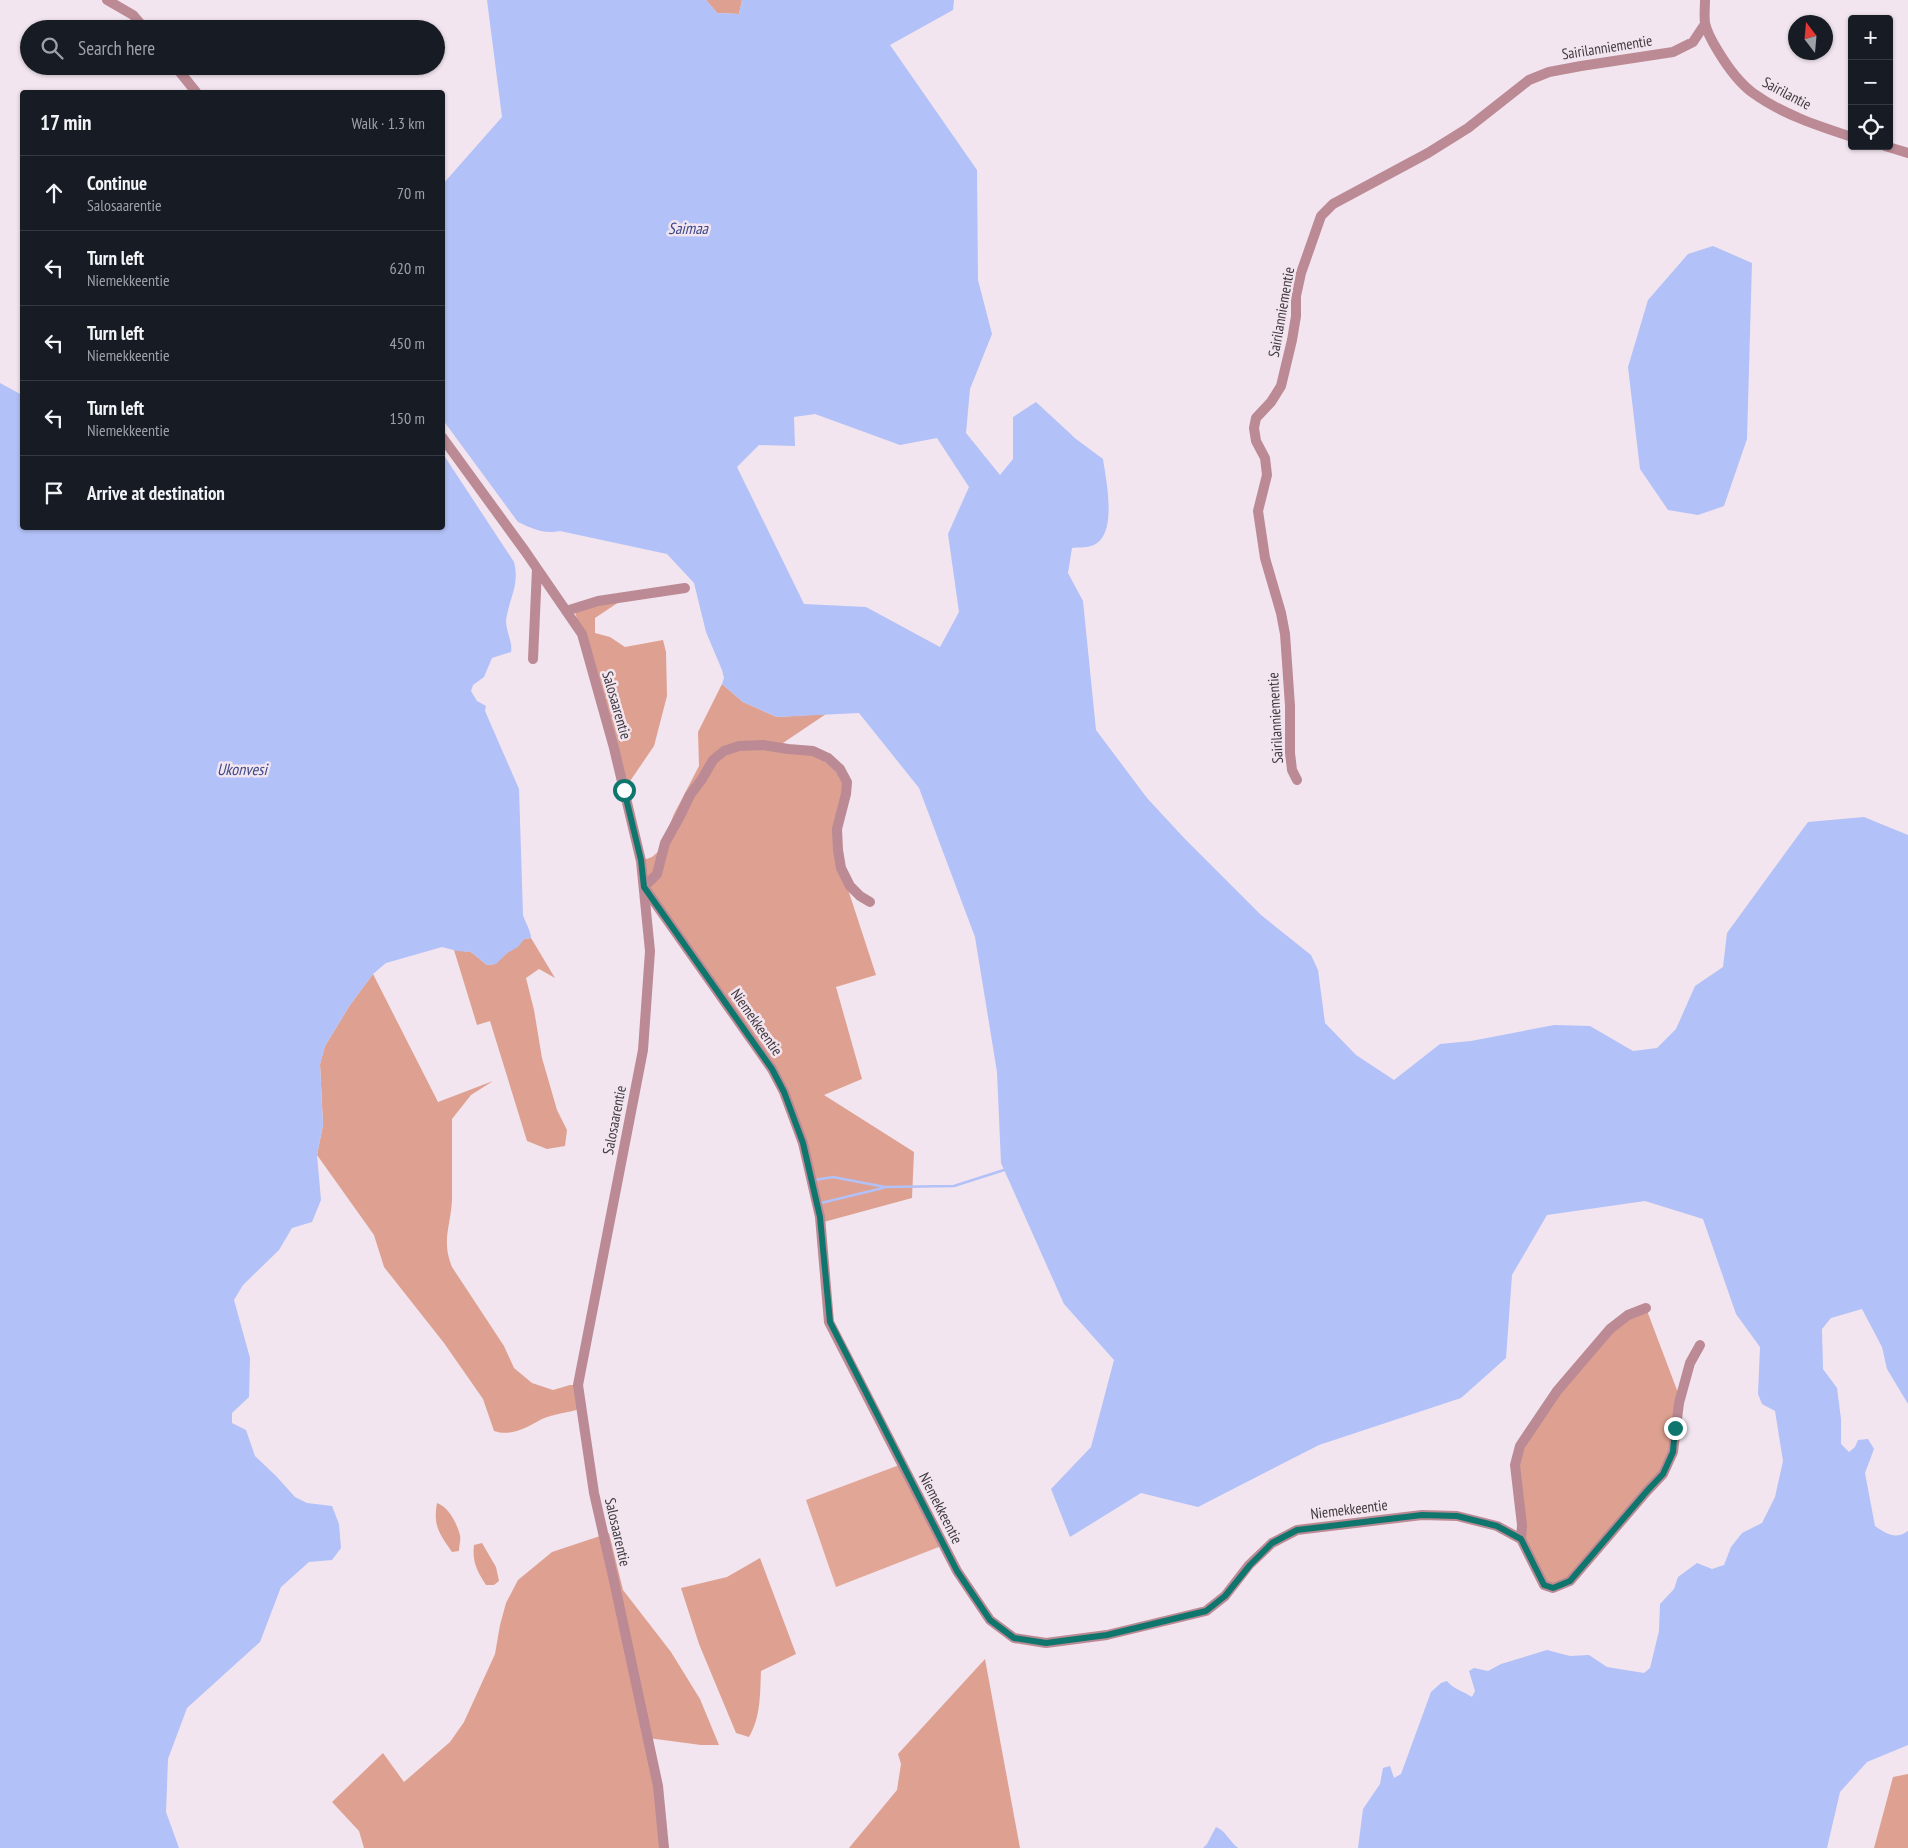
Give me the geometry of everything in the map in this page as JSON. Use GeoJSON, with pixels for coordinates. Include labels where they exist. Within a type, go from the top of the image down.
{"type":"FeatureCollection","features":[{"type":"Feature","properties":{"kind":"street"},"geometry":{"type":"LineString","coordinates":[[107,0],[133,15],[137,20]]}},
{"type":"Feature","properties":{"kind":"street","name":"Sairilantie"},"geometry":{"type":"LineString","coordinates":[[1705,0],[1706,24],[1712,41],[1740,82],[1753,93],[1778,108],[1814,124],[1848,136]]}},
{"type":"Feature","properties":{"kind":"street","name":"Sairilanniementie"},"geometry":{"type":"LineString","coordinates":[[1297,780],[1292,770],[1290,753],[1290,697],[1282,613],[1265,558],[1258,511],[1267,475],[1265,458],[1256,441],[1254,428],[1256,418],[1271,402],[1281,386],[1292,340],[1296,316],[1296,296],[1301,273],[1321,216],[1332,204],[1428,153],[1468,128],[1529,80],[1549,72],[1673,52],[1693,42],[1706,24]]}},
{"type":"Feature","properties":{"kind":"street"},"geometry":{"type":"LineString","coordinates":[[182,75],[194,90]]}},
{"type":"Feature","properties":{"kind":"street"},"geometry":{"type":"LineString","coordinates":[[1893,148],[1908,153]]}},
{"type":"Feature","properties":{"kind":"street","name":"Salosaarentie"},"geometry":{"type":"LineString","coordinates":[[445,441],[582,634],[622,781],[641,860],[650,951],[643,1050],[578,1386],[594,1493],[658,1786],[664,1848]]}},
{"type":"Feature","properties":{"kind":"street"},"geometry":{"type":"LineString","coordinates":[[533,659],[537,569]]}},
{"type":"Feature","properties":{"kind":"street"},"geometry":{"type":"LineString","coordinates":[[566,611],[598,601],[685,588]]}},
{"type":"Feature","properties":{"kind":"street"},"geometry":{"type":"LineString","coordinates":[[644,887],[657,874],[664,843],[690,795],[713,760],[724,751],[739,746],[764,745],[813,751],[828,758],[840,769],[847,782],[846,794],[837,829],[841,868],[850,886],[860,896],[870,902]]}},
{"type":"Feature","properties":{"kind":"street","name":"Niemekkeentie"},"geometry":{"type":"LineString","coordinates":[[644,887],[772,1069],[784,1092],[803,1143],[820,1217],[830,1322],[957,1571],[990,1620],[1014,1638],[1050,1642],[1107,1635],[1206,1611],[1225,1596],[1250,1565],[1272,1543],[1297,1530],[1422,1515],[1457,1516],[1497,1526],[1521,1539]]}},
{"type":"Feature","properties":{"kind":"street"},"geometry":{"type":"LineString","coordinates":[[1646,1308],[1628,1315],[1610,1329],[1557,1391],[1520,1446],[1515,1465],[1522,1525],[1521,1539],[1544,1585],[1553,1588],[1570,1581],[1663,1474],[1673,1452],[1679,1403],[1690,1364],[1700,1346]]}},
{"type":"Feature","properties":{"kind":"shaded area"},"geometry":{"type":"Polygon","coordinates":[[[706,0],[742,0],[739,14],[717,13],[706,0]]]}},
{"type":"Feature","properties":{"kind":"shaded area"},"geometry":{"type":"Polygon","coordinates":[[[631,594],[595,618],[595,633],[610,637],[625,647],[663,640],[666,652],[667,696],[654,746],[624,790],[574,608],[631,594]]]}},
{"type":"Feature","properties":{"kind":"shaded area"},"geometry":{"type":"Polygon","coordinates":[[[722,684],[743,702],[777,717],[826,714],[777,747],[813,751],[847,782],[841,810],[841,868],[876,975],[836,987],[862,1079],[824,1095],[914,1152],[912,1198],[820,1223],[784,1092],[644,887],[641,861],[652,857],[659,851],[674,814],[699,766],[698,732],[722,684]]]}},
{"type":"Feature","properties":{"kind":"shaded area"},"geometry":{"type":"Polygon","coordinates":[[[531,938],[555,978],[539,969],[526,978],[534,1010],[542,1058],[557,1110],[567,1130],[565,1146],[547,1149],[527,1141],[490,1021],[477,1025],[454,950],[471,952],[487,965],[495,964],[524,939],[531,938]]]}},
{"type":"Feature","properties":{"kind":"shaded area"},"geometry":{"type":"Polygon","coordinates":[[[373,974],[438,1102],[493,1081],[471,1095],[452,1119],[452,1199],[447,1241],[449,1257],[452,1267],[504,1346],[514,1368],[532,1383],[553,1390],[570,1385],[578,1385],[581,1409],[547,1417],[513,1432],[501,1433],[494,1431],[483,1399],[444,1343],[384,1267],[374,1235],[317,1155],[323,1125],[320,1064],[325,1046],[350,1005],[373,974]]]}},
{"type":"Feature","properties":{"kind":"shaded area"},"geometry":{"type":"Polygon","coordinates":[[[1646,1308],[1680,1398],[1663,1474],[1570,1581],[1544,1585],[1521,1539],[1517,1493],[1520,1446],[1610,1329],[1646,1308]]]}},
{"type":"Feature","properties":{"kind":"shaded area"},"geometry":{"type":"Polygon","coordinates":[[[902,1464],[944,1545],[836,1587],[806,1500],[902,1464]]]}},
{"type":"Feature","properties":{"kind":"shaded area"},"geometry":{"type":"Polygon","coordinates":[[[437,1503],[449,1512],[457,1526],[460,1537],[459,1551],[452,1552],[440,1534],[436,1518],[437,1503]]]}},
{"type":"Feature","properties":{"kind":"shaded area"},"geometry":{"type":"Polygon","coordinates":[[[609,1533],[623,1590],[671,1652],[700,1699],[719,1745],[701,1745],[648,1738],[664,1848],[364,1848],[359,1831],[332,1802],[383,1753],[404,1782],[450,1742],[464,1722],[495,1654],[506,1603],[518,1580],[552,1552],[609,1533]]]}},
{"type":"Feature","properties":{"kind":"shaded area"},"geometry":{"type":"Polygon","coordinates":[[[482,1543],[496,1567],[499,1581],[494,1585],[486,1585],[476,1566],[474,1545],[482,1543]]]}},
{"type":"Feature","properties":{"kind":"shaded area"},"geometry":{"type":"Polygon","coordinates":[[[760,1558],[796,1654],[761,1671],[758,1713],[749,1737],[736,1733],[699,1644],[681,1588],[727,1577],[760,1558]]]}},
{"type":"Feature","properties":{"kind":"shaded area"},"geometry":{"type":"Polygon","coordinates":[[[985,1659],[1020,1848],[849,1848],[897,1790],[901,1764],[898,1754],[985,1659]]]}},
{"type":"Feature","properties":{"kind":"shaded area"},"geometry":{"type":"Polygon","coordinates":[[[1908,1774],[1908,1848],[1874,1848],[1893,1777],[1908,1774]]]}},
{"type":"Feature","properties":{"kind":"water","name":"Saimaa"},"geometry":{"type":"Polygon","coordinates":[[[487,0],[706,0],[717,13],[739,14],[742,0],[954,0],[953,10],[890,45],[977,170],[978,280],[992,334],[970,389],[966,433],[1000,475],[1013,459],[1013,417],[1036,402],[1076,439],[1103,459],[1109,507],[1105,532],[1100,541],[1091,546],[1072,548],[1068,573],[1083,601],[1096,730],[1147,798],[1185,839],[1261,915],[1311,955],[1318,970],[1325,1023],[1356,1055],[1394,1080],[1440,1044],[1471,1041],[1554,1025],[1590,1026],[1633,1051],[1657,1048],[1676,1029],[1695,986],[1723,967],[1727,933],[1808,822],[1864,817],[1908,835],[1908,1404],[1887,1369],[1882,1347],[1862,1309],[1831,1318],[1822,1329],[1823,1369],[1837,1388],[1841,1419],[1841,1444],[1849,1452],[1855,1447],[1858,1440],[1868,1439],[1874,1449],[1865,1473],[1875,1526],[1891,1535],[1899,1535],[1908,1531],[1908,1745],[1867,1762],[1840,1792],[1827,1848],[1358,1848],[1363,1809],[1380,1784],[1383,1768],[1390,1766],[1394,1778],[1401,1774],[1431,1692],[1441,1683],[1447,1681],[1455,1688],[1472,1697],[1475,1691],[1469,1671],[1474,1668],[1488,1671],[1501,1664],[1547,1650],[1570,1656],[1589,1655],[1607,1667],[1644,1673],[1650,1668],[1659,1631],[1660,1604],[1674,1589],[1678,1577],[1697,1563],[1712,1569],[1724,1565],[1731,1547],[1742,1533],[1762,1523],[1775,1497],[1783,1461],[1775,1411],[1762,1404],[1758,1394],[1760,1347],[1736,1314],[1703,1219],[1645,1201],[1547,1215],[1512,1275],[1506,1358],[1461,1398],[1319,1445],[1198,1507],[1141,1493],[1070,1537],[1051,1489],[1091,1447],[1114,1360],[1064,1304],[1001,1163],[997,1072],[975,937],[919,788],[859,713],[777,717],[743,702],[722,684],[724,678],[722,670],[706,632],[694,583],[667,554],[560,531],[533,529],[518,522],[445,423],[445,182],[502,117],[487,0]],[[815,414],[794,417],[795,446],[759,445],[737,467],[804,604],[866,607],[940,647],[959,612],[948,534],[969,487],[937,438],[900,445],[815,414]]]}},
{"type":"Feature","properties":{"kind":"water"},"geometry":{"type":"Polygon","coordinates":[[[1713,246],[1752,263],[1747,439],[1724,506],[1698,515],[1668,510],[1640,469],[1628,367],[1648,300],[1688,254],[1713,246]]]}},
{"type":"Feature","properties":{"kind":"water","name":"Ukonvesi"},"geometry":{"type":"Polygon","coordinates":[[[0,383],[20,394],[20,530],[445,530],[445,457],[514,562],[516,570],[515,585],[506,621],[511,652],[492,658],[484,677],[473,685],[471,691],[477,701],[486,706],[485,711],[519,789],[523,915],[531,938],[524,939],[518,947],[507,953],[496,964],[487,965],[471,952],[442,947],[386,963],[373,974],[350,1005],[325,1046],[320,1064],[323,1125],[317,1155],[321,1200],[312,1222],[292,1228],[279,1250],[243,1285],[234,1300],[250,1358],[249,1397],[232,1413],[232,1423],[246,1430],[255,1456],[295,1497],[307,1503],[332,1506],[339,1524],[341,1548],[332,1560],[309,1562],[281,1587],[260,1642],[187,1708],[168,1759],[166,1812],[179,1848],[0,1848],[0,383]]]}},
{"type":"Feature","properties":{"kind":"water"},"geometry":{"type":"Polygon","coordinates":[[[1216,1827],[1222,1831],[1238,1848],[1203,1848],[1216,1827]]]}},
{"type":"Feature","properties":{"kind":"waterway"},"geometry":{"type":"LineString","coordinates":[[815,1180],[833,1177],[885,1187],[954,1186],[1004,1170]]}},
{"type":"Feature","properties":{"kind":"waterway"},"geometry":{"type":"LineString","coordinates":[[821,1203],[883,1188]]}},
{"type":"Feature","properties":{"kind":"route"},"geometry":{"type":"LineString","coordinates":[[624,790],[641,860],[644,887],[772,1069],[784,1092],[803,1143],[820,1217],[830,1322],[957,1571],[990,1620],[1014,1638],[1046,1643],[1107,1635],[1206,1611],[1225,1596],[1250,1565],[1272,1543],[1297,1530],[1422,1515],[1457,1516],[1497,1526],[1521,1539],[1544,1585],[1553,1588],[1570,1581],[1663,1474],[1673,1452],[1675,1428]]}}]}
